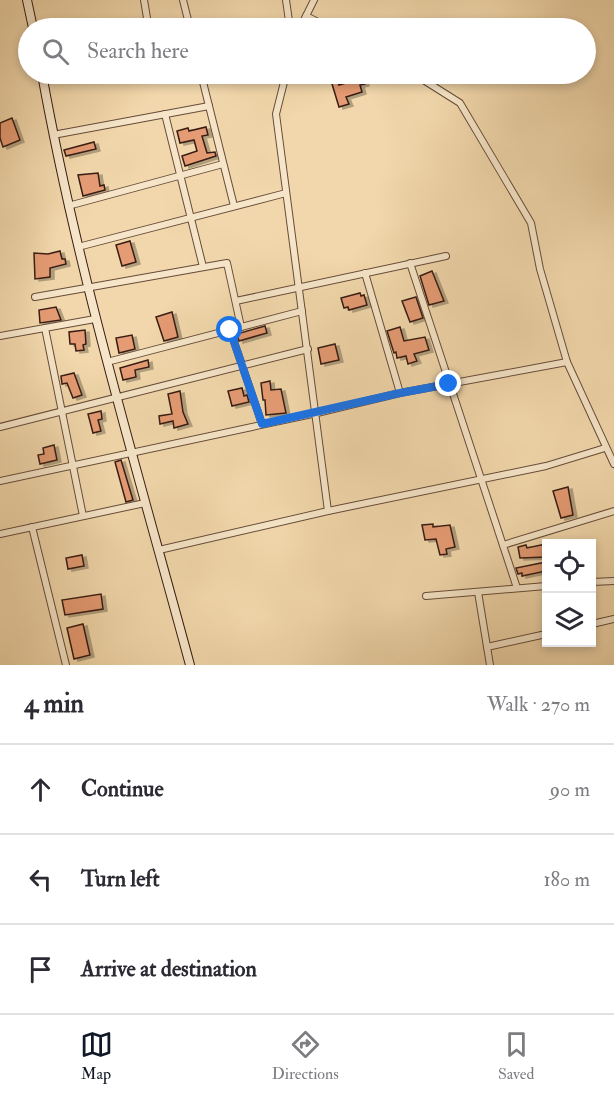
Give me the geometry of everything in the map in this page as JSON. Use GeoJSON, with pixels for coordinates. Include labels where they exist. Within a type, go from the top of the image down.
{"type":"FeatureCollection","features":[{"type":"Feature","properties":{"kind":"main road"},"geometry":{"type":"LineString","coordinates":[[27,0],[31,18]]}},
{"type":"Feature","properties":{"kind":"main road"},"geometry":{"type":"LineString","coordinates":[[44,84],[68,206],[95,319],[190,665]]}},
{"type":"Feature","properties":{"kind":"street"},"geometry":{"type":"LineString","coordinates":[[144,0],[147,18]]}},
{"type":"Feature","properties":{"kind":"street"},"geometry":{"type":"LineString","coordinates":[[183,0],[188,18]]}},
{"type":"Feature","properties":{"kind":"street"},"geometry":{"type":"LineString","coordinates":[[286,0],[289,18]]}},
{"type":"Feature","properties":{"kind":"street"},"geometry":{"type":"LineString","coordinates":[[310,18],[306,16],[314,0]]}},
{"type":"Feature","properties":{"kind":"street"},"geometry":{"type":"LineString","coordinates":[[204,84],[234,206]]}},
{"type":"Feature","properties":{"kind":"street"},"geometry":{"type":"LineString","coordinates":[[284,84],[276,114],[317,413],[328,511]]}},
{"type":"Feature","properties":{"kind":"street"},"geometry":{"type":"LineString","coordinates":[[430,84],[460,103],[531,223],[540,269],[567,362],[614,464]]}},
{"type":"Feature","properties":{"kind":"street"},"geometry":{"type":"LineString","coordinates":[[53,135],[209,106]]}},
{"type":"Feature","properties":{"kind":"street"},"geometry":{"type":"LineString","coordinates":[[165,114],[203,267]]}},
{"type":"Feature","properties":{"kind":"street"},"geometry":{"type":"LineString","coordinates":[[68,206],[223,165]]}},
{"type":"Feature","properties":{"kind":"street"},"geometry":{"type":"LineString","coordinates":[[78,247],[286,193]]}},
{"type":"Feature","properties":{"kind":"street"},"geometry":{"type":"LineString","coordinates":[[236,301],[446,256]]}},
{"type":"Feature","properties":{"kind":"street"},"geometry":{"type":"LineString","coordinates":[[36,297],[227,263],[242,327]]}},
{"type":"Feature","properties":{"kind":"street"},"geometry":{"type":"LineString","coordinates":[[410,263],[517,588]]}},
{"type":"Feature","properties":{"kind":"street"},"geometry":{"type":"LineString","coordinates":[[365,273],[400,393]]}},
{"type":"Feature","properties":{"kind":"street"},"geometry":{"type":"LineString","coordinates":[[106,362],[302,310]]}},
{"type":"Feature","properties":{"kind":"street"},"geometry":{"type":"LineString","coordinates":[[0,336],[95,319]]}},
{"type":"Feature","properties":{"kind":"street"},"geometry":{"type":"LineString","coordinates":[[45,328],[83,516]]}},
{"type":"Feature","properties":{"kind":"street"},"geometry":{"type":"LineString","coordinates":[[230,330],[262,424]]}},
{"type":"Feature","properties":{"kind":"street"},"geometry":{"type":"LineString","coordinates":[[0,427],[308,349]]}},
{"type":"Feature","properties":{"kind":"street"},"geometry":{"type":"LineString","coordinates":[[0,481],[400,393],[567,362]]}},
{"type":"Feature","properties":{"kind":"street"},"geometry":{"type":"LineString","coordinates":[[159,550],[328,511],[546,466],[605,448]]}},
{"type":"Feature","properties":{"kind":"street"},"geometry":{"type":"LineString","coordinates":[[0,534],[145,503]]}},
{"type":"Feature","properties":{"kind":"street"},"geometry":{"type":"LineString","coordinates":[[502,545],[614,511]]}},
{"type":"Feature","properties":{"kind":"street"},"geometry":{"type":"LineString","coordinates":[[32,527],[66,665]]}},
{"type":"Feature","properties":{"kind":"street"},"geometry":{"type":"LineString","coordinates":[[596,582],[614,581]]}},
{"type":"Feature","properties":{"kind":"street"},"geometry":{"type":"LineString","coordinates":[[426,596],[542,586]]}},
{"type":"Feature","properties":{"kind":"street"},"geometry":{"type":"LineString","coordinates":[[478,592],[490,665]]}},
{"type":"Feature","properties":{"kind":"street"},"geometry":{"type":"LineString","coordinates":[[596,623],[614,619]]}},
{"type":"Feature","properties":{"kind":"street"},"geometry":{"type":"LineString","coordinates":[[487,647],[542,635]]}},
{"type":"Feature","properties":{"kind":"building"},"geometry":{"type":"Polygon","coordinates":[[[332,84],[365,84],[360,85],[362,92],[346,97],[349,104],[339,107],[332,84]]]}},
{"type":"Feature","properties":{"kind":"building"},"geometry":{"type":"Polygon","coordinates":[[[12,118],[20,140],[3,147],[0,138],[0,123],[12,118]]]}},
{"type":"Feature","properties":{"kind":"building"},"geometry":{"type":"Polygon","coordinates":[[[206,127],[208,135],[202,136],[207,153],[215,152],[216,156],[185,166],[182,156],[197,151],[194,140],[180,143],[177,131],[206,127]]]}},
{"type":"Feature","properties":{"kind":"building"},"geometry":{"type":"Polygon","coordinates":[[[94,142],[96,149],[66,156],[64,150],[94,142]]]}},
{"type":"Feature","properties":{"kind":"building"},"geometry":{"type":"Polygon","coordinates":[[[98,173],[100,186],[104,185],[105,190],[83,196],[78,175],[98,173]]]}},
{"type":"Feature","properties":{"kind":"building"},"geometry":{"type":"Polygon","coordinates":[[[130,241],[136,262],[122,266],[116,245],[130,241]]]}},
{"type":"Feature","properties":{"kind":"building"},"geometry":{"type":"Polygon","coordinates":[[[60,251],[66,264],[50,268],[50,277],[35,279],[34,253],[48,254],[60,251]]]}},
{"type":"Feature","properties":{"kind":"building"},"geometry":{"type":"Polygon","coordinates":[[[432,271],[444,301],[429,305],[420,276],[432,271]]]}},
{"type":"Feature","properties":{"kind":"building"},"geometry":{"type":"Polygon","coordinates":[[[360,293],[361,296],[364,295],[367,305],[349,310],[348,307],[344,308],[341,298],[360,293]]]}},
{"type":"Feature","properties":{"kind":"building"},"geometry":{"type":"Polygon","coordinates":[[[416,297],[423,318],[410,322],[402,301],[416,297]]]}},
{"type":"Feature","properties":{"kind":"building"},"geometry":{"type":"Polygon","coordinates":[[[56,307],[61,320],[40,323],[39,310],[56,307]]]}},
{"type":"Feature","properties":{"kind":"building"},"geometry":{"type":"Polygon","coordinates":[[[172,312],[178,337],[164,341],[156,317],[172,312]]]}},
{"type":"Feature","properties":{"kind":"building"},"geometry":{"type":"Polygon","coordinates":[[[265,326],[267,333],[239,341],[237,334],[265,326]]]}},
{"type":"Feature","properties":{"kind":"building"},"geometry":{"type":"Polygon","coordinates":[[[400,327],[404,341],[425,337],[429,350],[414,354],[417,361],[408,364],[406,356],[397,358],[396,352],[394,353],[387,331],[400,327]]]}},
{"type":"Feature","properties":{"kind":"building"},"geometry":{"type":"Polygon","coordinates":[[[85,330],[84,350],[76,351],[75,344],[70,344],[69,332],[85,330]]]}},
{"type":"Feature","properties":{"kind":"building"},"geometry":{"type":"Polygon","coordinates":[[[132,335],[135,349],[119,353],[116,338],[132,335]]]}},
{"type":"Feature","properties":{"kind":"building"},"geometry":{"type":"Polygon","coordinates":[[[335,344],[339,360],[321,364],[318,348],[335,344]]]}},
{"type":"Feature","properties":{"kind":"building"},"geometry":{"type":"Polygon","coordinates":[[[148,360],[149,367],[135,370],[136,377],[123,380],[120,368],[148,360]]]}},
{"type":"Feature","properties":{"kind":"building"},"geometry":{"type":"Polygon","coordinates":[[[74,373],[82,395],[73,398],[67,383],[62,384],[61,376],[74,373]]]}},
{"type":"Feature","properties":{"kind":"building"},"geometry":{"type":"Polygon","coordinates":[[[270,381],[271,390],[281,389],[286,413],[266,415],[261,383],[270,381]]]}},
{"type":"Feature","properties":{"kind":"building"},"geometry":{"type":"Polygon","coordinates":[[[242,388],[249,402],[232,406],[228,391],[242,388]]]}},
{"type":"Feature","properties":{"kind":"building"},"geometry":{"type":"Polygon","coordinates":[[[180,391],[183,412],[188,424],[174,428],[173,421],[160,424],[159,416],[172,414],[168,394],[180,391]]]}},
{"type":"Feature","properties":{"kind":"building"},"geometry":{"type":"Polygon","coordinates":[[[101,411],[102,419],[98,420],[101,431],[93,433],[88,414],[101,411]]]}},
{"type":"Feature","properties":{"kind":"building"},"geometry":{"type":"Polygon","coordinates":[[[54,445],[57,460],[40,464],[38,455],[44,454],[43,448],[54,445]]]}},
{"type":"Feature","properties":{"kind":"building"},"geometry":{"type":"Polygon","coordinates":[[[121,460],[133,500],[126,502],[115,462],[121,460]]]}},
{"type":"Feature","properties":{"kind":"building"},"geometry":{"type":"Polygon","coordinates":[[[568,487],[573,515],[561,518],[553,491],[568,487]]]}},
{"type":"Feature","properties":{"kind":"building"},"geometry":{"type":"Polygon","coordinates":[[[433,524],[433,527],[450,525],[455,547],[446,549],[447,554],[440,555],[436,539],[425,540],[422,525],[433,524]]]}},
{"type":"Feature","properties":{"kind":"building"},"geometry":{"type":"Polygon","coordinates":[[[526,545],[527,548],[542,545],[542,557],[520,558],[518,547],[526,545]]]}},
{"type":"Feature","properties":{"kind":"building"},"geometry":{"type":"Polygon","coordinates":[[[82,555],[84,566],[68,569],[66,558],[82,555]]]}},
{"type":"Feature","properties":{"kind":"building"},"geometry":{"type":"Polygon","coordinates":[[[542,563],[542,572],[522,576],[522,573],[518,574],[516,568],[542,563]]]}},
{"type":"Feature","properties":{"kind":"building"},"geometry":{"type":"Polygon","coordinates":[[[101,594],[103,609],[65,615],[62,600],[101,594]]]}},
{"type":"Feature","properties":{"kind":"building"},"geometry":{"type":"Polygon","coordinates":[[[83,624],[90,655],[74,659],[67,628],[83,624]]]}},
{"type":"Feature","properties":{"kind":"route"},"geometry":{"type":"LineString","coordinates":[[230,330],[262,424],[449,384]]}}]}
